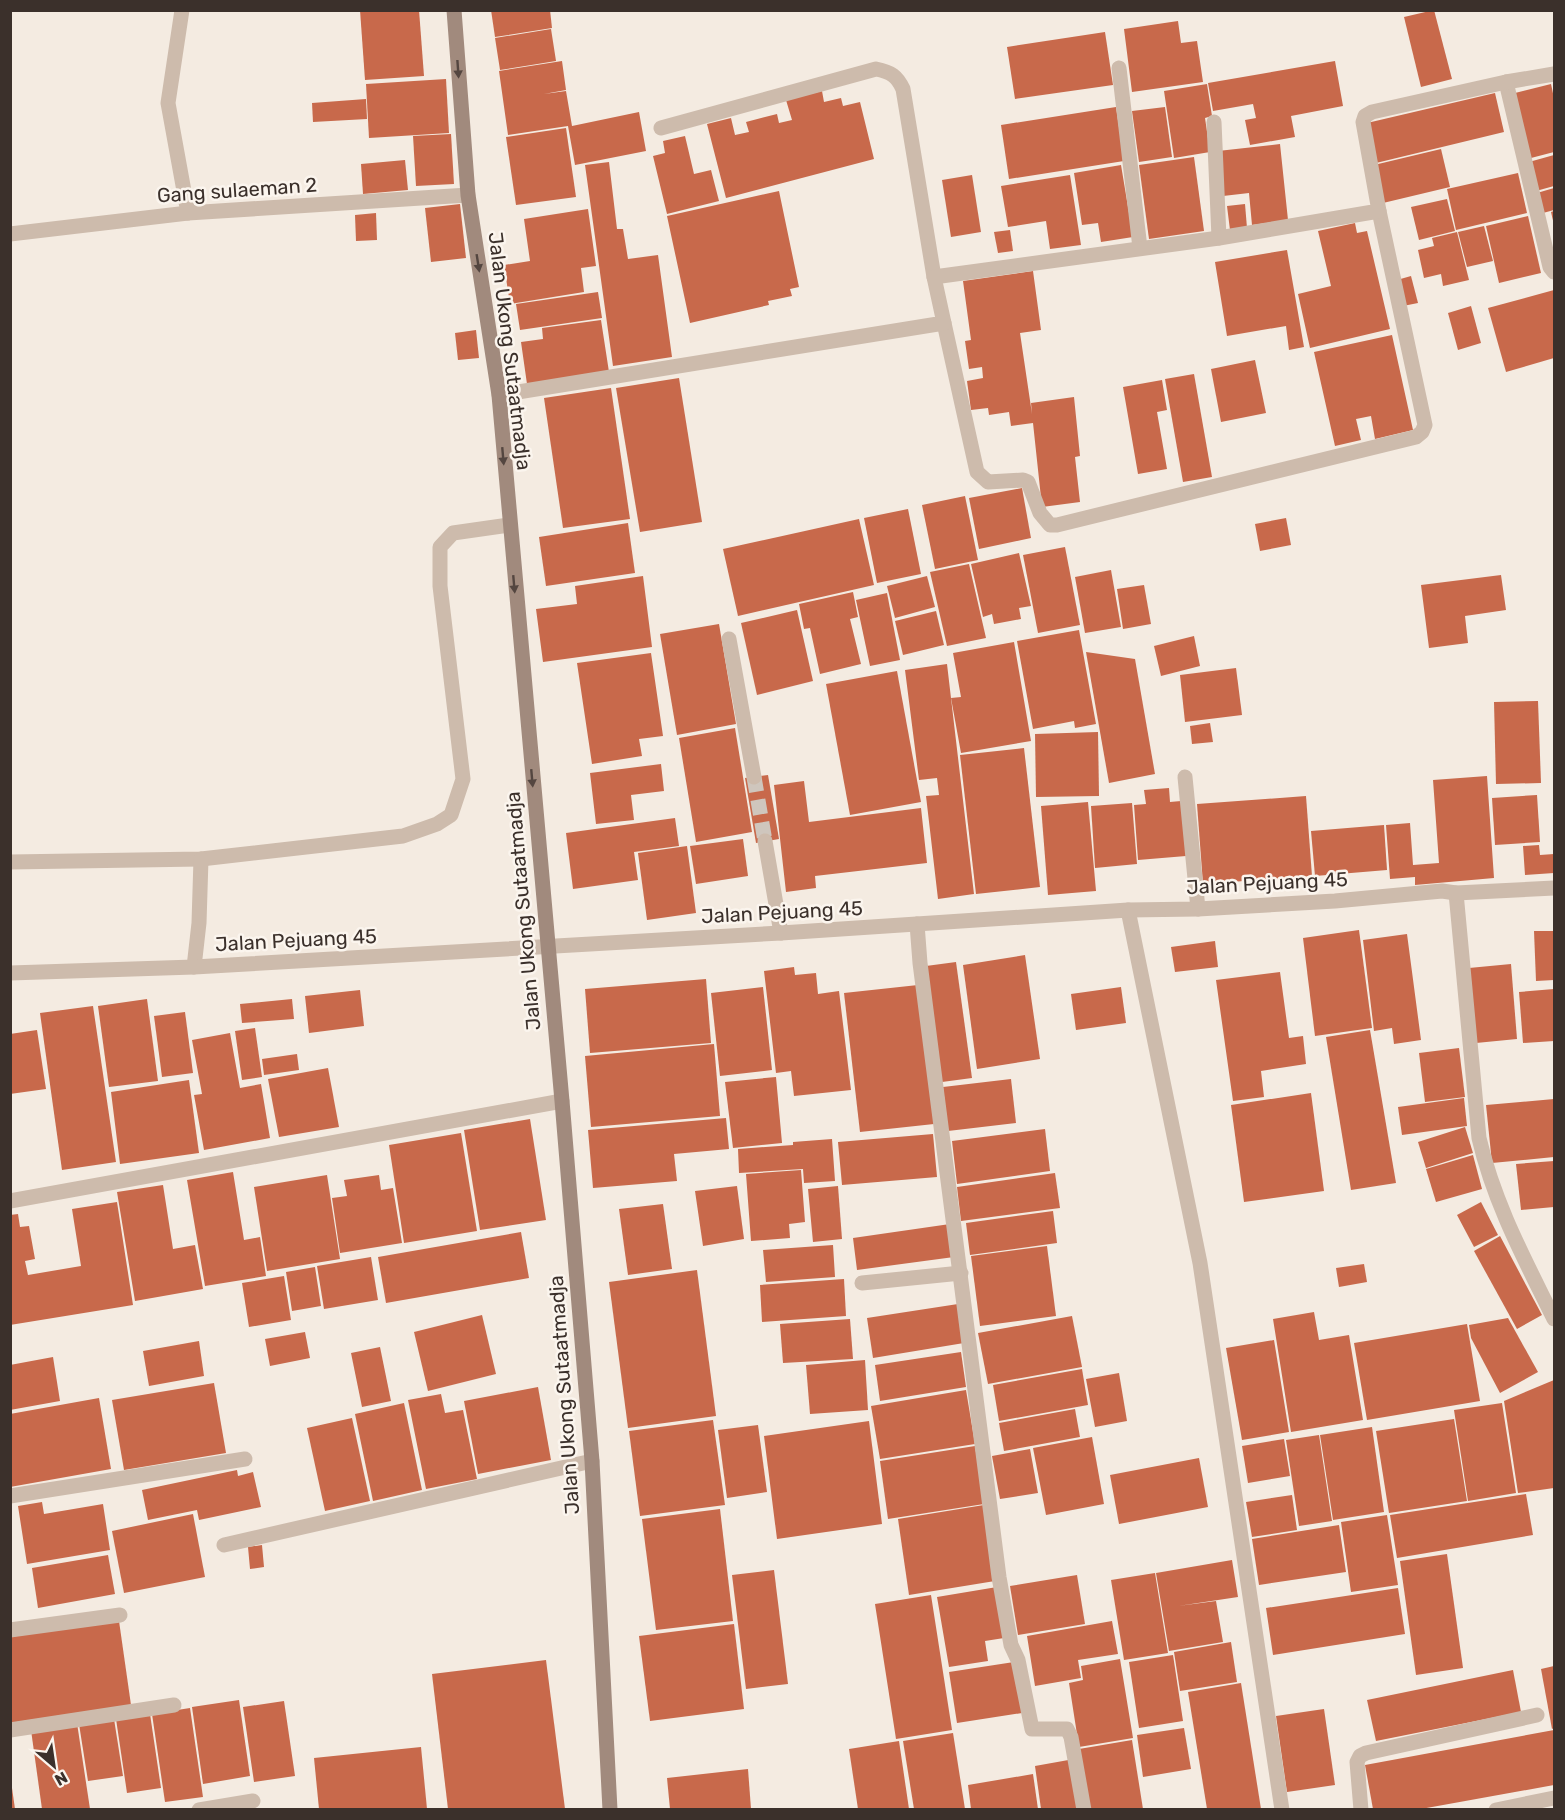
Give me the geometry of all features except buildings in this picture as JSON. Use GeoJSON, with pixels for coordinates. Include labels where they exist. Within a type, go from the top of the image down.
{"type":"FeatureCollection","features":[{"type":"Feature","properties":{"kind":"main road","name":"Jalan Ukong Sutaatmadja"},"geometry":{"type":"LineString","coordinates":[[454,10],[468,195],[499,395],[562,1101],[592,1461],[610,1809]]}},
{"type":"Feature","properties":{"kind":"street"},"geometry":{"type":"LineString","coordinates":[[182,10],[168,103],[188,213]]}},
{"type":"Feature","properties":{"kind":"street"},"geometry":{"type":"LineString","coordinates":[[1119,68],[1140,248]]}},
{"type":"Feature","properties":{"kind":"street"},"geometry":{"type":"LineString","coordinates":[[661,128],[876,69],[889,71],[898,79],[903,89],[934,277],[977,472],[988,482],[1023,480],[1028,482],[1040,513],[1050,525],[1057,525],[1416,437],[1422,432],[1425,425],[1372,212],[1363,122],[1365,116],[1372,112],[1506,82],[1554,74]]}},
{"type":"Feature","properties":{"kind":"street"},"geometry":{"type":"LineString","coordinates":[[1506,82],[1550,267],[1554,272]]}},
{"type":"Feature","properties":{"kind":"street"},"geometry":{"type":"LineString","coordinates":[[1214,122],[1219,238]]}},
{"type":"Feature","properties":{"kind":"street","name":"Gang sulaeman 2"},"geometry":{"type":"LineString","coordinates":[[10,234],[188,213],[468,195]]}},
{"type":"Feature","properties":{"kind":"street"},"geometry":{"type":"LineString","coordinates":[[934,277],[1219,238],[1372,212]]}},
{"type":"Feature","properties":{"kind":"street"},"geometry":{"type":"LineString","coordinates":[[499,395],[944,323]]}},
{"type":"Feature","properties":{"kind":"street"},"geometry":{"type":"LineString","coordinates":[[10,862],[201,859],[403,836],[437,824],[451,815],[463,779],[440,586],[440,547],[453,533],[509,525]]}},
{"type":"Feature","properties":{"kind":"street"},"geometry":{"type":"LineString","coordinates":[[729,639],[754,777]]}},
{"type":"Feature","properties":{"kind":"street"},"geometry":{"type":"LineString","coordinates":[[1185,777],[1198,909]]}},
{"type":"Feature","properties":{"kind":"street"},"geometry":{"type":"LineString","coordinates":[[765,841],[782,933]]}},
{"type":"Feature","properties":{"kind":"street"},"geometry":{"type":"LineString","coordinates":[[194,967],[199,923],[201,859]]}},
{"type":"Feature","properties":{"kind":"street","name":"Jalan Pejuang 45"},"geometry":{"type":"LineString","coordinates":[[10,973],[194,967],[782,933],[1128,910],[1198,909],[1449,892],[1554,888]]}},
{"type":"Feature","properties":{"kind":"street"},"geometry":{"type":"LineString","coordinates":[[1449,892],[1479,1138],[1487,1172],[1506,1222],[1554,1319]]}},
{"type":"Feature","properties":{"kind":"street"},"geometry":{"type":"LineString","coordinates":[[1128,910],[1200,1263],[1282,1809]]}},
{"type":"Feature","properties":{"kind":"street"},"geometry":{"type":"LineString","coordinates":[[917,924],[920,963],[999,1577],[1011,1645],[1018,1660],[1032,1729],[1067,1729],[1071,1737],[1084,1809]]}},
{"type":"Feature","properties":{"kind":"street"},"geometry":{"type":"LineString","coordinates":[[10,1201],[562,1101]]}},
{"type":"Feature","properties":{"kind":"street"},"geometry":{"type":"LineString","coordinates":[[862,1283],[961,1273]]}},
{"type":"Feature","properties":{"kind":"street"},"geometry":{"type":"LineString","coordinates":[[10,1496],[245,1459]]}},
{"type":"Feature","properties":{"kind":"street"},"geometry":{"type":"LineString","coordinates":[[224,1545],[592,1461]]}},
{"type":"Feature","properties":{"kind":"street"},"geometry":{"type":"LineString","coordinates":[[10,1630],[120,1615]]}},
{"type":"Feature","properties":{"kind":"street"},"geometry":{"type":"LineString","coordinates":[[10,1730],[174,1705]]}},
{"type":"Feature","properties":{"kind":"street"},"geometry":{"type":"LineString","coordinates":[[1361,1809],[1357,1762],[1360,1756],[1537,1716]]}},
{"type":"Feature","properties":{"kind":"street"},"geometry":{"type":"LineString","coordinates":[[1496,1809],[1554,1798]]}},
{"type":"Feature","properties":{"kind":"street"},"geometry":{"type":"LineString","coordinates":[[200,1809],[253,1801]]}},
{"type":"Feature","properties":{"kind":"tunnel"},"geometry":{"type":"LineString","coordinates":[[754,777],[765,841]]}}]}
